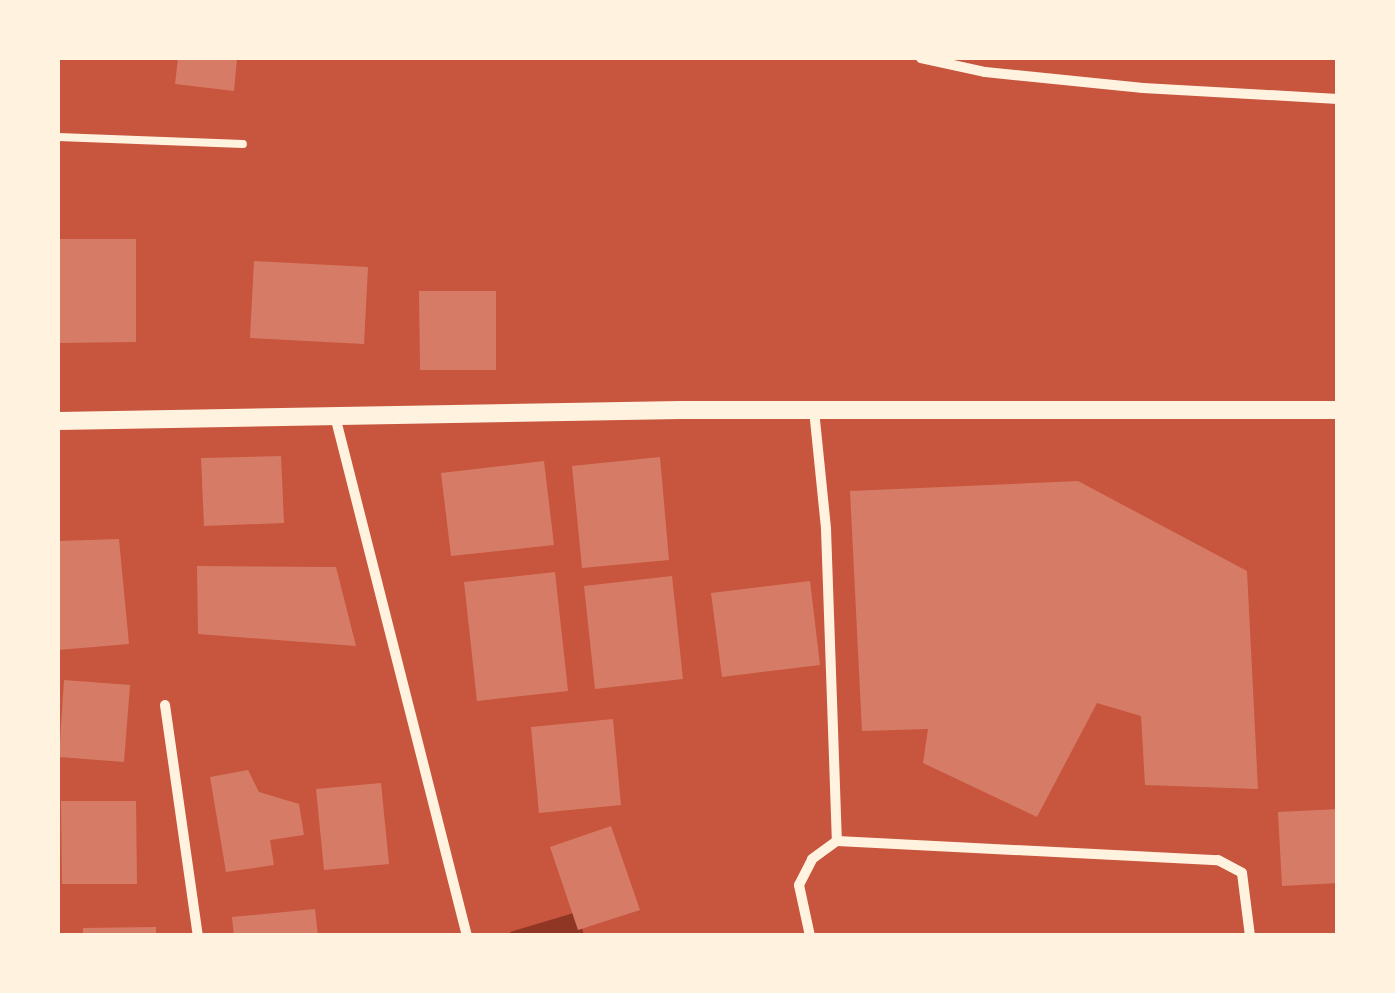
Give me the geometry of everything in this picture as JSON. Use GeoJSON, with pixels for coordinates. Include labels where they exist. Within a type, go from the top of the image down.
{"type":"FeatureCollection","features":[{"type":"Feature","properties":{"kind":"street"},"geometry":{"type":"LineString","coordinates":[[921,58],[985,72],[1143,88],[1338,100]]}},
{"type":"Feature","properties":{"kind":"street"},"geometry":{"type":"LineString","coordinates":[[58,422],[814,410],[1338,410]]}},
{"type":"Feature","properties":{"kind":"street"},"geometry":{"type":"LineString","coordinates":[[814,410],[826,529],[837,841]]}},
{"type":"Feature","properties":{"kind":"street"},"geometry":{"type":"LineString","coordinates":[[336,416],[468,936]]}},
{"type":"Feature","properties":{"kind":"street"},"geometry":{"type":"LineString","coordinates":[[165,704],[198,936]]}},
{"type":"Feature","properties":{"kind":"street"},"geometry":{"type":"LineString","coordinates":[[810,936],[799,884],[812,859],[837,841],[1218,860],[1242,873],[1250,936]]}},
{"type":"Feature","properties":{"kind":"lane"},"geometry":{"type":"LineString","coordinates":[[58,137],[243,144]]}},
{"type":"Feature","properties":{"kind":"shaded area"},"geometry":{"type":"Polygon","coordinates":[[[577,912],[584,935],[511,936],[510,932],[577,912]]]}},
{"type":"Feature","properties":{"kind":"building"},"geometry":{"type":"Polygon","coordinates":[[[178,58],[237,58],[234,91],[175,84],[178,58]]]}},
{"type":"Feature","properties":{"kind":"building"},"geometry":{"type":"Polygon","coordinates":[[[58,239],[136,239],[136,342],[58,343],[58,239]]]}},
{"type":"Feature","properties":{"kind":"building"},"geometry":{"type":"Polygon","coordinates":[[[254,261],[368,267],[364,344],[250,338],[254,261]]]}},
{"type":"Feature","properties":{"kind":"building"},"geometry":{"type":"Polygon","coordinates":[[[419,291],[496,291],[496,370],[420,370],[419,291]]]}},
{"type":"Feature","properties":{"kind":"building"},"geometry":{"type":"Polygon","coordinates":[[[281,456],[284,523],[204,526],[201,458],[281,456]]]}},
{"type":"Feature","properties":{"kind":"building"},"geometry":{"type":"Polygon","coordinates":[[[660,457],[669,560],[582,568],[572,466],[660,457]]]}},
{"type":"Feature","properties":{"kind":"building"},"geometry":{"type":"Polygon","coordinates":[[[544,461],[554,545],[451,556],[441,473],[544,461]]]}},
{"type":"Feature","properties":{"kind":"building"},"geometry":{"type":"Polygon","coordinates":[[[1078,481],[1247,571],[1258,789],[1145,785],[1141,716],[1097,703],[1037,817],[923,763],[928,729],[862,731],[850,491],[1078,481]]]}},
{"type":"Feature","properties":{"kind":"building"},"geometry":{"type":"Polygon","coordinates":[[[119,539],[129,644],[58,650],[58,541],[119,539]]]}},
{"type":"Feature","properties":{"kind":"building"},"geometry":{"type":"Polygon","coordinates":[[[197,566],[336,567],[356,646],[198,634],[197,566]]]}},
{"type":"Feature","properties":{"kind":"building"},"geometry":{"type":"Polygon","coordinates":[[[555,572],[568,691],[477,701],[464,582],[555,572]]]}},
{"type":"Feature","properties":{"kind":"building"},"geometry":{"type":"Polygon","coordinates":[[[672,576],[683,679],[595,689],[584,586],[672,576]]]}},
{"type":"Feature","properties":{"kind":"building"},"geometry":{"type":"Polygon","coordinates":[[[810,581],[820,665],[722,677],[711,593],[810,581]]]}},
{"type":"Feature","properties":{"kind":"building"},"geometry":{"type":"Polygon","coordinates":[[[64,680],[130,685],[124,762],[59,757],[64,680]]]}},
{"type":"Feature","properties":{"kind":"building"},"geometry":{"type":"Polygon","coordinates":[[[613,719],[621,805],[539,813],[531,727],[613,719]]]}},
{"type":"Feature","properties":{"kind":"building"},"geometry":{"type":"Polygon","coordinates":[[[248,770],[259,792],[299,804],[304,835],[270,840],[274,865],[226,872],[210,777],[248,770]]]}},
{"type":"Feature","properties":{"kind":"building"},"geometry":{"type":"Polygon","coordinates":[[[381,783],[389,864],[324,870],[316,789],[381,783]]]}},
{"type":"Feature","properties":{"kind":"building"},"geometry":{"type":"Polygon","coordinates":[[[61,801],[136,801],[137,884],[62,884],[61,801]]]}},
{"type":"Feature","properties":{"kind":"building"},"geometry":{"type":"Polygon","coordinates":[[[1338,809],[1338,883],[1282,886],[1278,812],[1338,809]]]}},
{"type":"Feature","properties":{"kind":"building"},"geometry":{"type":"Polygon","coordinates":[[[611,826],[640,910],[578,930],[550,847],[611,826]]]}},
{"type":"Feature","properties":{"kind":"building"},"geometry":{"type":"Polygon","coordinates":[[[315,909],[318,936],[234,936],[232,917],[315,909]]]}},
{"type":"Feature","properties":{"kind":"building"},"geometry":{"type":"Polygon","coordinates":[[[156,927],[156,936],[83,936],[83,928],[156,927]]]}}]}
